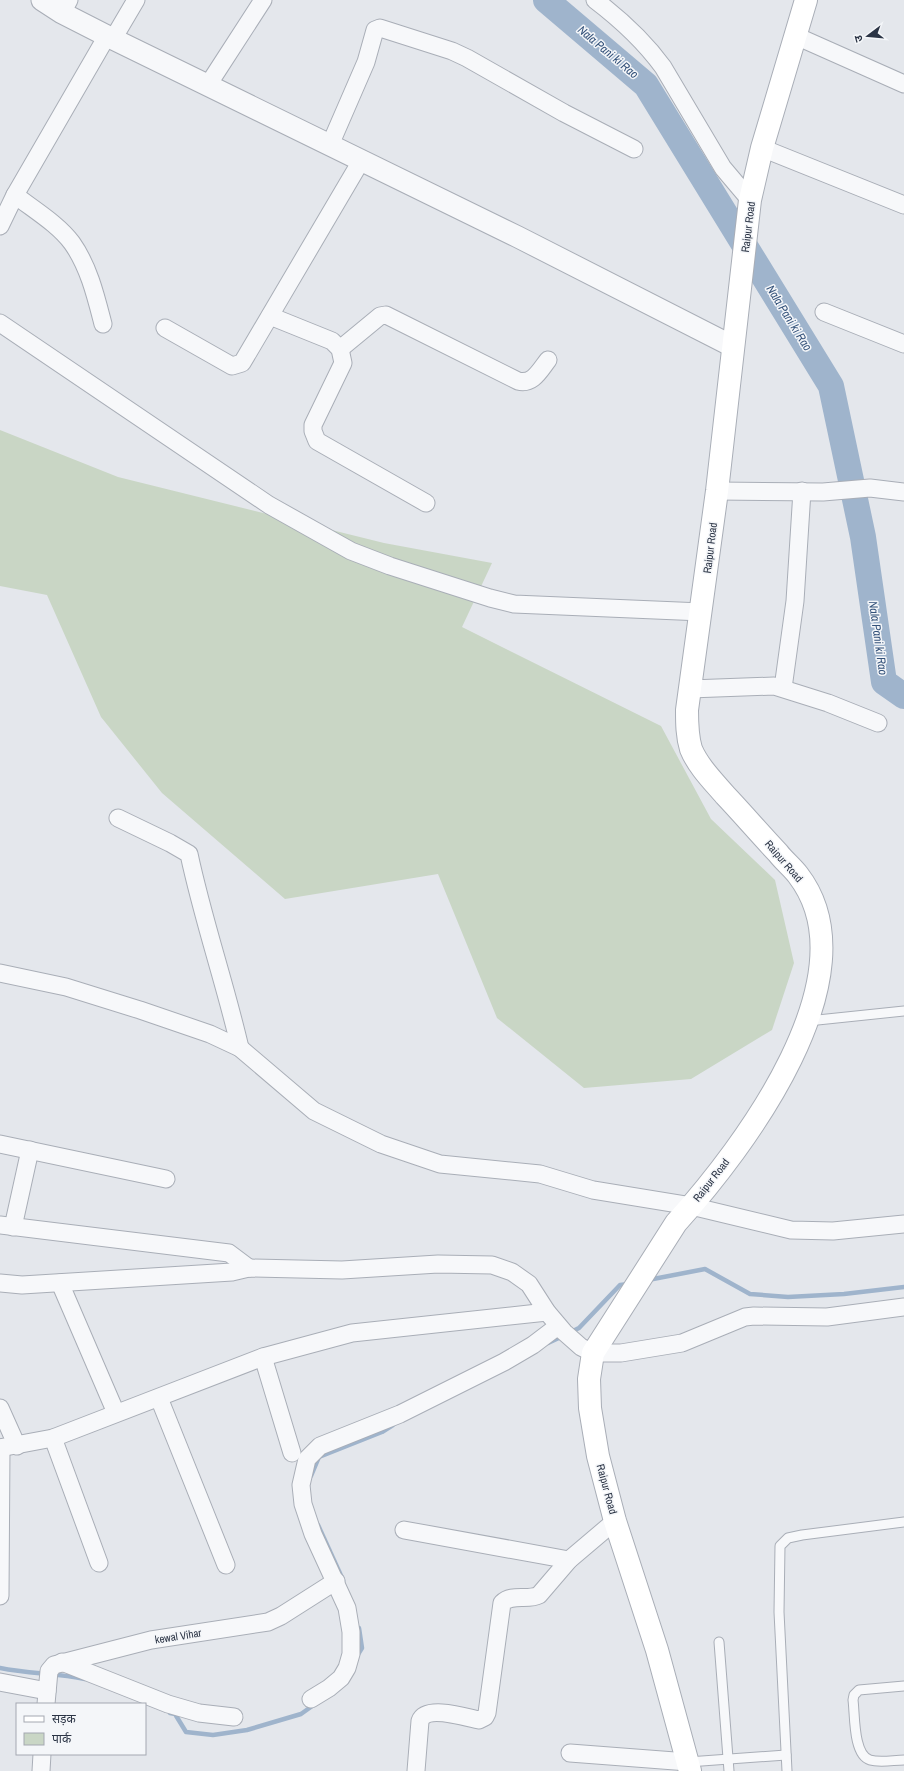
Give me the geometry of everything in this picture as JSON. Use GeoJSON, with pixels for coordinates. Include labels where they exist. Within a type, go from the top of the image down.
{"type":"FeatureCollection","features":[{"type":"Feature","properties":{"kind":"main road","name":"Raipur Road"},"geometry":{"type":"LineString","coordinates":[[689,1767],[657,1650],[615,1521],[598,1456],[590,1408],[589,1380],[593,1353],[676,1223],[750,1130],[789,1062],[808,1021],[819,981],[822,945],[820,922],[812,898],[798,875],[698,761],[687,733],[687,710],[702,612],[717,490],[732,346],[750,206],[762,148],[806,0]]}},
{"type":"Feature","properties":{"kind":"street"},"geometry":{"type":"LineString","coordinates":[[42,0],[66,6],[110,38],[518,238],[732,346]]}},
{"type":"Feature","properties":{"kind":"street"},"geometry":{"type":"LineString","coordinates":[[0,226],[15,195],[110,38],[136,0]]}},
{"type":"Feature","properties":{"kind":"street"},"geometry":{"type":"LineString","coordinates":[[208,85],[263,0]]}},
{"type":"Feature","properties":{"kind":"street"},"geometry":{"type":"LineString","coordinates":[[595,0],[609,10],[653,54],[663,67],[723,168],[750,206]]}},
{"type":"Feature","properties":{"kind":"street"},"geometry":{"type":"LineString","coordinates":[[330,145],[366,62],[375,30],[380,28],[452,51],[467,58],[564,113],[634,149]]}},
{"type":"Feature","properties":{"kind":"street"},"geometry":{"type":"LineString","coordinates":[[796,36],[904,84]]}},
{"type":"Feature","properties":{"kind":"street"},"geometry":{"type":"LineString","coordinates":[[762,148],[904,205]]}},
{"type":"Feature","properties":{"kind":"street"},"geometry":{"type":"LineString","coordinates":[[165,328],[232,366],[242,363],[361,161]]}},
{"type":"Feature","properties":{"kind":"street"},"geometry":{"type":"LineString","coordinates":[[15,195],[62,233],[72,244],[88,273],[103,324]]}},
{"type":"Feature","properties":{"kind":"street"},"geometry":{"type":"LineString","coordinates":[[824,312],[904,344]]}},
{"type":"Feature","properties":{"kind":"street"},"geometry":{"type":"LineString","coordinates":[[340,349],[380,316],[386,315],[518,381],[526,382],[533,379],[548,360]]}},
{"type":"Feature","properties":{"kind":"street"},"geometry":{"type":"LineString","coordinates":[[270,316],[332,341],[340,349],[342,363],[313,425],[314,436],[317,441],[426,503]]}},
{"type":"Feature","properties":{"kind":"street"},"geometry":{"type":"LineString","coordinates":[[0,324],[270,505],[351,551],[390,566],[490,598],[514,604],[702,612]]}},
{"type":"Feature","properties":{"kind":"street"},"geometry":{"type":"LineString","coordinates":[[717,490],[823,492],[870,488],[902,488]]}},
{"type":"Feature","properties":{"kind":"street"},"geometry":{"type":"LineString","coordinates":[[783,688],[795,601],[802,491]]}},
{"type":"Feature","properties":{"kind":"street"},"geometry":{"type":"LineString","coordinates":[[690,689],[767,686],[783,688],[828,703],[878,723]]}},
{"type":"Feature","properties":{"kind":"street"},"geometry":{"type":"LineString","coordinates":[[118,818],[170,843],[189,854],[199,901],[229,1002],[240,1048]]}},
{"type":"Feature","properties":{"kind":"street"},"geometry":{"type":"LineString","coordinates":[[0,973],[66,987],[147,1012],[210,1034],[240,1048],[314,1111],[381,1144],[440,1164],[540,1174],[593,1190],[691,1206],[791,1230],[833,1231],[904,1224]]}},
{"type":"Feature","properties":{"kind":"street"},"geometry":{"type":"LineString","coordinates":[[0,1144],[166,1179]]}},
{"type":"Feature","properties":{"kind":"street"},"geometry":{"type":"LineString","coordinates":[[30,1150],[6,1226],[229,1253],[249,1268]]}},
{"type":"Feature","properties":{"kind":"street"},"geometry":{"type":"LineString","coordinates":[[0,1283],[22,1285],[60,1283],[232,1272],[249,1268],[342,1270],[438,1264],[492,1265],[512,1272],[529,1284],[547,1312],[564,1332],[593,1353],[622,1353],[682,1343],[745,1317],[827,1317],[904,1307]]}},
{"type":"Feature","properties":{"kind":"street"},"geometry":{"type":"LineString","coordinates":[[60,1283],[116,1413]]}},
{"type":"Feature","properties":{"kind":"street"},"geometry":{"type":"LineString","coordinates":[[6,1447],[53,1438],[263,1357],[352,1333],[547,1312]]}},
{"type":"Feature","properties":{"kind":"street"},"geometry":{"type":"LineString","coordinates":[[311,1699],[329,1688],[341,1678],[347,1668],[351,1654],[350,1619],[347,1608],[336,1581],[313,1534],[302,1504],[301,1485],[307,1459],[313,1451],[320,1446],[400,1414],[504,1362],[533,1345],[564,1332]]}},
{"type":"Feature","properties":{"kind":"street"},"geometry":{"type":"LineString","coordinates":[[263,1357],[292,1453]]}},
{"type":"Feature","properties":{"kind":"street"},"geometry":{"type":"LineString","coordinates":[[159,1398],[226,1565]]}},
{"type":"Feature","properties":{"kind":"street"},"geometry":{"type":"LineString","coordinates":[[0,1408],[6,1447],[0,1596]]}},
{"type":"Feature","properties":{"kind":"street"},"geometry":{"type":"LineString","coordinates":[[53,1438],[100,1563]]}},
{"type":"Feature","properties":{"kind":"street"},"geometry":{"type":"LineString","coordinates":[[416,1771],[420,1721],[423,1715],[431,1712],[479,1720],[485,1717],[488,1713],[502,1603],[509,1598],[534,1598],[539,1595],[569,1560],[615,1521]]}},
{"type":"Feature","properties":{"kind":"street"},"geometry":{"type":"LineString","coordinates":[[404,1530],[569,1560]]}},
{"type":"Feature","properties":{"kind":"street","name":"kewal Vihar"},"geometry":{"type":"LineString","coordinates":[[50,1681],[151,1640],[268,1622],[281,1616],[336,1581]]}},
{"type":"Feature","properties":{"kind":"street"},"geometry":{"type":"LineString","coordinates":[[0,1682],[50,1681],[168,1704],[199,1713],[234,1717]]}},
{"type":"Feature","properties":{"kind":"street"},"geometry":{"type":"LineString","coordinates":[[570,1753],[689,1767]]}},
{"type":"Feature","properties":{"kind":"street"},"geometry":{"type":"LineString","coordinates":[[41,1771],[42,1755]]}},
{"type":"Feature","properties":{"kind":"lane"},"geometry":{"type":"LineString","coordinates":[[808,1021],[904,1011]]}},
{"type":"Feature","properties":{"kind":"lane"},"geometry":{"type":"LineString","coordinates":[[787,1771],[780,1612],[780,1546],[788,1538],[802,1535],[904,1522]]}},
{"type":"Feature","properties":{"kind":"lane"},"geometry":{"type":"LineString","coordinates":[[719,1642],[729,1771]]}},
{"type":"Feature","properties":{"kind":"lane"},"geometry":{"type":"LineString","coordinates":[[904,1686],[859,1690],[854,1695],[853,1700],[857,1743],[863,1756],[868,1760],[874,1761],[904,1760]]}},
{"type":"Feature","properties":{"kind":"lane"},"geometry":{"type":"LineString","coordinates":[[689,1767],[728,1760],[786,1755]]}},
{"type":"Feature","properties":{"kind":"green space"},"geometry":{"type":"Polygon","coordinates":[[[0,430],[118,477],[384,543],[492,563],[462,627],[661,726],[711,819],[775,880],[794,963],[772,1030],[691,1079],[584,1088],[497,1018],[438,874],[285,899],[162,793],[101,717],[47,595],[0,586],[0,430]]]}},
{"type":"Feature","properties":{"kind":"waterway","name":"Nala Pani ki Rao"},"geometry":{"type":"LineString","coordinates":[[546,0],[646,85],[831,386],[863,537],[884,682],[904,696]]}},
{"type":"Feature","properties":{"kind":"waterway"},"geometry":{"type":"LineString","coordinates":[[648,1280],[705,1269],[750,1294],[788,1297],[844,1294],[904,1287]]}},
{"type":"Feature","properties":{"kind":"waterway"},"geometry":{"type":"LineString","coordinates":[[569,1333],[579,1328],[620,1285],[629,1284]]}},
{"type":"Feature","properties":{"kind":"waterway"},"geometry":{"type":"LineString","coordinates":[[548,1343],[563,1336]]}},
{"type":"Feature","properties":{"kind":"waterway"},"geometry":{"type":"LineString","coordinates":[[311,1476],[319,1457],[382,1432],[393,1425]]}},
{"type":"Feature","properties":{"kind":"waterway"},"geometry":{"type":"LineString","coordinates":[[318,1525],[343,1580]]}},
{"type":"Feature","properties":{"kind":"waterway"},"geometry":{"type":"LineString","coordinates":[[357,1656],[362,1648],[359,1628]]}},
{"type":"Feature","properties":{"kind":"waterway"},"geometry":{"type":"LineString","coordinates":[[0,1668],[85,1679]]}},
{"type":"Feature","properties":{"kind":"waterway"},"geometry":{"type":"LineString","coordinates":[[170,1713],[175,1714],[186,1732],[213,1735],[247,1730],[301,1714],[315,1704]]}}]}
